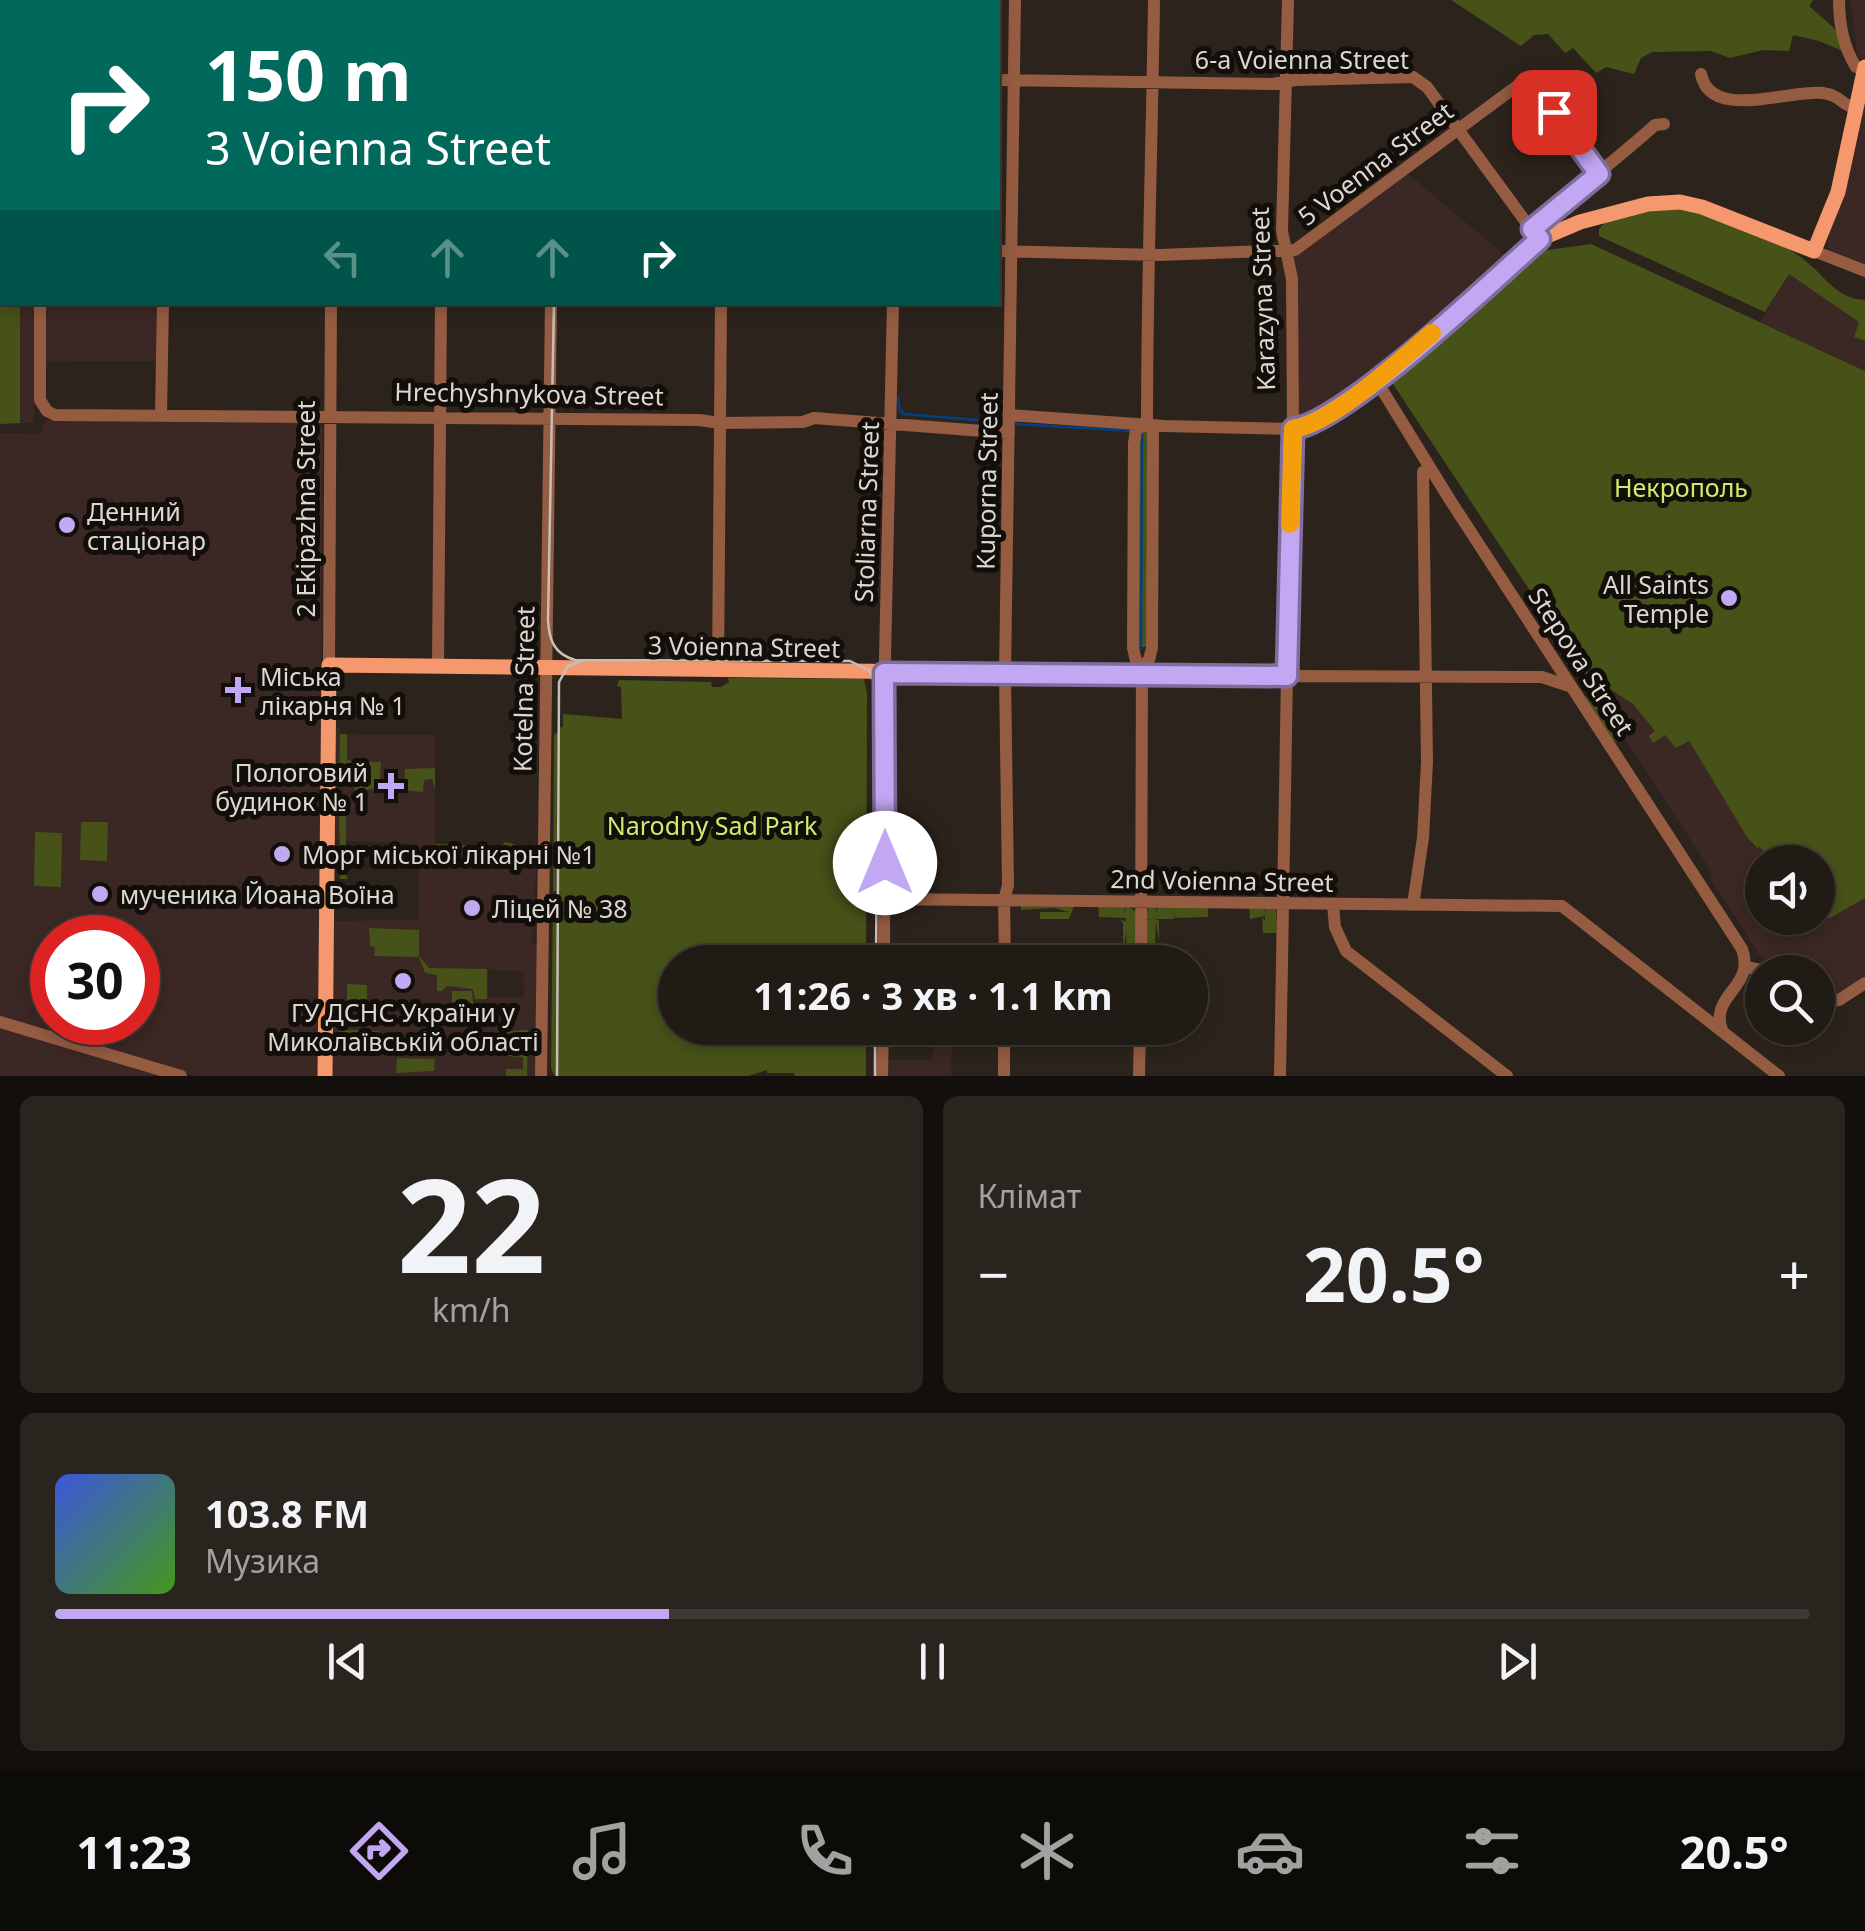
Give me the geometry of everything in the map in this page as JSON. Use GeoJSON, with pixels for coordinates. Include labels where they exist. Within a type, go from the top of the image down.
{"type":"FeatureCollection","features":[{"type":"Feature","properties":{"kind":"main road"},"geometry":{"type":"LineString","coordinates":[[1293,429],[1316,421],[1376,380],[1536,234],[1648,204],[1680,202],[1814,250],[1838,192],[1864,68]]}},
{"type":"Feature","properties":{"kind":"main road","name":"Karazyna Street"},"geometry":{"type":"LineString","coordinates":[[1287,676],[1293,429]]}},
{"type":"Feature","properties":{"kind":"main road","name":"3 Voienna Street"},"geometry":{"type":"LineString","coordinates":[[329,665],[1005,674],[1142,670],[1287,676]]}},
{"type":"Feature","properties":{"kind":"main road","name":"2 Ekipazhna Street"},"geometry":{"type":"LineString","coordinates":[[325,1076],[329,665]]}},
{"type":"Feature","properties":{"kind":"street","name":"Kuporna Street"},"geometry":{"type":"LineString","coordinates":[[1005,945],[1013,251],[1004,80],[1015,0]]}},
{"type":"Feature","properties":{"kind":"street"},"geometry":{"type":"LineString","coordinates":[[1141,945],[1142,670],[1152,648],[1153,432],[1147,423],[1154,0]]}},
{"type":"Feature","properties":{"kind":"street","name":"Karazyna Street"},"geometry":{"type":"LineString","coordinates":[[1288,0],[1282,231],[1292,279],[1293,429]]}},
{"type":"Feature","properties":{"kind":"street"},"geometry":{"type":"LineString","coordinates":[[1839,0],[1850,58],[1856,67],[1864,68]]}},
{"type":"Feature","properties":{"kind":"street"},"geometry":{"type":"LineString","coordinates":[[1701,74],[1707,91],[1717,98],[1827,93],[1855,108]]}},
{"type":"Feature","properties":{"kind":"street","name":"6-a Voienna Street"},"geometry":{"type":"LineString","coordinates":[[1004,80],[1286,82],[1413,77],[1427,86],[1536,234]]}},
{"type":"Feature","properties":{"kind":"street","name":"5 Voenna Street"},"geometry":{"type":"LineString","coordinates":[[1000,251],[1148,255],[1285,252],[1302,246],[1521,82],[1529,80],[1599,174]]}},
{"type":"Feature","properties":{"kind":"street"},"geometry":{"type":"LineString","coordinates":[[1536,234],[1560,204],[1656,125],[1664,124]]}},
{"type":"Feature","properties":{"kind":"street"},"geometry":{"type":"LineString","coordinates":[[1560,204],[1575,223]]}},
{"type":"Feature","properties":{"kind":"street"},"geometry":{"type":"LineString","coordinates":[[1814,250],[1865,272]]}},
{"type":"Feature","properties":{"kind":"street","name":"Hrechyshnykova Street"},"geometry":{"type":"LineString","coordinates":[[40,305],[40,400],[55,415],[720,423],[803,422],[814,418],[1009,433]]}},
{"type":"Feature","properties":{"kind":"street"},"geometry":{"type":"LineString","coordinates":[[161,416],[163,305]]}},
{"type":"Feature","properties":{"kind":"street","name":"2 Ekipazhna Street"},"geometry":{"type":"LineString","coordinates":[[329,665],[331,305]]}},
{"type":"Feature","properties":{"kind":"street"},"geometry":{"type":"LineString","coordinates":[[438,666],[442,305]]}},
{"type":"Feature","properties":{"kind":"street","name":"Kotelna Street"},"geometry":{"type":"LineString","coordinates":[[541,1076],[552,305]]}},
{"type":"Feature","properties":{"kind":"street"},"geometry":{"type":"LineString","coordinates":[[718,670],[721,305]]}},
{"type":"Feature","properties":{"kind":"street","name":"Stoliarna Street"},"geometry":{"type":"LineString","coordinates":[[884,945],[884,673],[893,305]]}},
{"type":"Feature","properties":{"kind":"street","name":"Stepova Street"},"geometry":{"type":"LineString","coordinates":[[1376,380],[1742,949],[1745,962]]}},
{"type":"Feature","properties":{"kind":"street"},"geometry":{"type":"LineString","coordinates":[[1009,414],[1293,429]]}},
{"type":"Feature","properties":{"kind":"street"},"geometry":{"type":"LineString","coordinates":[[1413,905],[1423,838],[1427,762],[1423,472],[1430,468]]}},
{"type":"Feature","properties":{"kind":"street","name":"Karazyna Street"},"geometry":{"type":"LineString","coordinates":[[1280,1076],[1287,676]]}},
{"type":"Feature","properties":{"kind":"street","name":"3 Voienna Street"},"geometry":{"type":"LineString","coordinates":[[1287,676],[1551,677],[1575,690]]}},
{"type":"Feature","properties":{"kind":"street","name":"2nd Voienna Street"},"geometry":{"type":"LineString","coordinates":[[885,899],[1558,905],[1722,1030]]}},
{"type":"Feature","properties":{"kind":"street"},"geometry":{"type":"LineString","coordinates":[[1333,904],[1335,927],[1346,951],[1507,1076]]}},
{"type":"Feature","properties":{"kind":"street"},"geometry":{"type":"LineString","coordinates":[[1745,970],[1719,1009],[1718,1018],[1722,1030],[1779,1076]]}},
{"type":"Feature","properties":{"kind":"street"},"geometry":{"type":"LineString","coordinates":[[1835,1001],[1865,983]]}},
{"type":"Feature","properties":{"kind":"street"},"geometry":{"type":"LineString","coordinates":[[0,1022],[181,1076]]}},
{"type":"Feature","properties":{"kind":"street"},"geometry":{"type":"LineString","coordinates":[[882,1076],[883,1045]]}},
{"type":"Feature","properties":{"kind":"street"},"geometry":{"type":"LineString","coordinates":[[1004,1045],[1004,1076]]}},
{"type":"Feature","properties":{"kind":"street"},"geometry":{"type":"LineString","coordinates":[[1139,1076],[1140,1045]]}},
{"type":"Feature","properties":{"kind":"shaded area"},"geometry":{"type":"Polygon","coordinates":[[[1850,0],[1865,0],[1865,60],[1857,51],[1850,0]]]}},
{"type":"Feature","properties":{"kind":"shaded area"},"geometry":{"type":"Polygon","coordinates":[[[1865,82],[1865,267],[1831,252],[1827,245],[1865,82]]]}},
{"type":"Feature","properties":{"kind":"shaded area"},"geometry":{"type":"Polygon","coordinates":[[[1404,171],[1505,255],[1366,382],[1309,418],[1303,417],[1296,412],[1299,297],[1292,257],[1404,171]]]}},
{"type":"Feature","properties":{"kind":"shaded area"},"geometry":{"type":"Polygon","coordinates":[[[1408,174],[1498,250],[1424,315],[1413,299],[1399,308],[1379,290],[1332,228],[1408,174]]]}},
{"type":"Feature","properties":{"kind":"shaded area"},"geometry":{"type":"Polygon","coordinates":[[[1789,273],[1859,322],[1855,336],[1865,341],[1865,371],[1760,322],[1789,273]]]}},
{"type":"Feature","properties":{"kind":"shaded area"},"geometry":{"type":"Polygon","coordinates":[[[0,305],[35,305],[34,423],[0,424],[0,305]]]}},
{"type":"Feature","properties":{"kind":"shaded area"},"geometry":{"type":"Polygon","coordinates":[[[157,305],[159,361],[45,362],[46,306],[157,305]]]}},
{"type":"Feature","properties":{"kind":"shaded area"},"geometry":{"type":"Polygon","coordinates":[[[314,419],[323,428],[318,1076],[196,1076],[93,1045],[160,1045],[160,915],[30,915],[30,1026],[0,1017],[0,433],[41,434],[46,420],[314,419]]]}},
{"type":"Feature","properties":{"kind":"shaded area"},"geometry":{"type":"Polygon","coordinates":[[[1610,689],[1633,704],[1656,731],[1682,745],[1688,740],[1745,833],[1759,845],[1745,845],[1745,932],[1709,876],[1711,871],[1597,697],[1610,689]]]}},
{"type":"Feature","properties":{"kind":"shaded area"},"geometry":{"type":"Polygon","coordinates":[[[334,728],[339,728],[340,734],[435,735],[435,844],[526,847],[537,852],[532,944],[537,945],[535,1076],[332,1076],[333,921],[419,920],[419,844],[333,840],[334,728]],[[488,970],[489,997],[524,998],[523,971],[488,970]]]}},
{"type":"Feature","properties":{"kind":"shaded area"},"geometry":{"type":"Polygon","coordinates":[[[1865,898],[1865,977],[1835,996],[1835,955],[1759,955],[1747,935],[1835,935],[1835,915],[1865,898]]]}},
{"type":"Feature","properties":{"kind":"shaded area"},"geometry":{"type":"Polygon","coordinates":[[[0,1028],[30,1037],[30,1045],[59,1045],[166,1076],[0,1076],[0,1028]]]}},
{"type":"Feature","properties":{"kind":"shaded area"},"geometry":{"type":"Polygon","coordinates":[[[934,1045],[952,1045],[951,1076],[888,1076],[888,1060],[933,1060],[934,1045]]]}},
{"type":"Feature","properties":{"kind":"green space"},"geometry":{"type":"Polygon","coordinates":[[[1451,0],[1813,0],[1809,6],[1834,28],[1850,54],[1793,35],[1789,51],[1763,50],[1730,58],[1711,51],[1652,52],[1641,58],[1634,74],[1606,67],[1596,73],[1573,48],[1565,53],[1548,34],[1534,35],[1521,46],[1451,0]]]}},
{"type":"Feature","properties":{"kind":"green space"},"geometry":{"type":"Polygon","coordinates":[[[1664,208],[1718,218],[1795,253],[1840,292],[1865,300],[1865,341],[1854,337],[1859,322],[1789,274],[1765,312],[1599,236],[1599,229],[1607,220],[1664,208]]]}},
{"type":"Feature","properties":{"kind":"green space","name":"Некрополь"},"geometry":{"type":"Polygon","coordinates":[[[1591,244],[1865,371],[1865,898],[1835,915],[1835,845],[1754,845],[1689,741],[1676,748],[1665,735],[1653,743],[1649,736],[1655,731],[1633,704],[1610,689],[1599,695],[1391,381],[1534,252],[1591,244]]]}},
{"type":"Feature","properties":{"kind":"green space"},"geometry":{"type":"Polygon","coordinates":[[[0,305],[20,305],[20,423],[0,424],[0,305]]]}},
{"type":"Feature","properties":{"kind":"green space"},"geometry":{"type":"Polygon","coordinates":[[[1139,428],[1150,431],[1148,647],[1134,647],[1139,428]]]}},
{"type":"Feature","properties":{"kind":"green space","name":"Narodny Sad Park"},"geometry":{"type":"Polygon","coordinates":[[[728,678],[864,679],[866,945],[658,945],[658,1045],[866,1045],[866,1076],[795,1076],[767,1070],[748,1076],[555,1076],[551,1068],[553,894],[562,892],[553,891],[554,734],[563,727],[563,714],[622,719],[619,680],[711,682],[712,687],[729,682],[728,678]]]}},
{"type":"Feature","properties":{"kind":"green space"},"geometry":{"type":"Polygon","coordinates":[[[1589,691],[1621,740],[1618,742],[1586,698],[1589,691]]]}},
{"type":"Feature","properties":{"kind":"green space"},"geometry":{"type":"Polygon","coordinates":[[[340,734],[347,734],[347,760],[351,761],[353,782],[339,782],[340,734]]]}},
{"type":"Feature","properties":{"kind":"green space"},"geometry":{"type":"Polygon","coordinates":[[[354,762],[381,762],[380,781],[375,789],[355,791],[354,762]]]}},
{"type":"Feature","properties":{"kind":"green space"},"geometry":{"type":"Polygon","coordinates":[[[435,768],[435,789],[432,779],[424,780],[423,792],[404,790],[405,769],[435,768]]]}},
{"type":"Feature","properties":{"kind":"green space"},"geometry":{"type":"Polygon","coordinates":[[[346,796],[348,879],[340,879],[339,797],[346,796]]]}},
{"type":"Feature","properties":{"kind":"green space"},"geometry":{"type":"Polygon","coordinates":[[[81,822],[108,822],[107,861],[80,860],[81,822]]]}},
{"type":"Feature","properties":{"kind":"green space"},"geometry":{"type":"Polygon","coordinates":[[[35,832],[62,833],[61,887],[34,886],[35,832]]]}},
{"type":"Feature","properties":{"kind":"green space"},"geometry":{"type":"Polygon","coordinates":[[[505,842],[526,847],[526,856],[479,849],[466,856],[465,848],[435,848],[435,844],[502,846],[505,842]]]}},
{"type":"Feature","properties":{"kind":"green space"},"geometry":{"type":"Polygon","coordinates":[[[1021,903],[1075,904],[1069,919],[1040,919],[1040,912],[1069,912],[1054,908],[1021,910],[1021,903]]]}},
{"type":"Feature","properties":{"kind":"green space"},"geometry":{"type":"Polygon","coordinates":[[[1098,904],[1124,904],[1125,913],[1126,905],[1135,911],[1137,945],[1127,945],[1126,932],[1123,945],[1120,919],[1126,922],[1126,918],[1099,917],[1098,904]]]}},
{"type":"Feature","properties":{"kind":"green space"},"geometry":{"type":"Polygon","coordinates":[[[1156,905],[1156,913],[1158,905],[1208,905],[1208,917],[1175,918],[1175,911],[1174,919],[1155,919],[1159,921],[1159,942],[1156,922],[1155,943],[1145,943],[1144,920],[1152,920],[1145,919],[1149,907],[1156,905]]]}},
{"type":"Feature","properties":{"kind":"green space"},"geometry":{"type":"Polygon","coordinates":[[[1249,906],[1264,906],[1264,913],[1265,906],[1276,909],[1277,933],[1263,933],[1265,916],[1250,919],[1249,906]]]}},
{"type":"Feature","properties":{"kind":"green space"},"geometry":{"type":"Polygon","coordinates":[[[369,928],[419,930],[419,956],[429,968],[487,969],[487,999],[475,999],[473,989],[447,986],[437,991],[437,975],[425,973],[419,957],[374,956],[369,928]]]}},
{"type":"Feature","properties":{"kind":"green space"},"geometry":{"type":"Polygon","coordinates":[[[347,984],[367,985],[367,1006],[347,1006],[347,984]]]}},
{"type":"Feature","properties":{"kind":"green space"},"geometry":{"type":"Polygon","coordinates":[[[452,991],[472,991],[475,1021],[452,1025],[464,1008],[470,1007],[470,1001],[452,1002],[452,991]]]}},
{"type":"Feature","properties":{"kind":"green space"},"geometry":{"type":"Polygon","coordinates":[[[339,1013],[346,1013],[346,1030],[379,1031],[378,1049],[364,1035],[350,1052],[339,1052],[339,1013]]]}},
{"type":"Feature","properties":{"kind":"green space"},"geometry":{"type":"Polygon","coordinates":[[[528,1030],[527,1076],[506,1076],[506,1069],[523,1069],[523,1057],[505,1056],[505,1051],[507,1055],[521,1053],[521,1035],[507,1034],[505,1039],[505,1032],[528,1030]]]}},
{"type":"Feature","properties":{"kind":"green space"},"geometry":{"type":"Polygon","coordinates":[[[397,1058],[435,1059],[434,1071],[396,1073],[397,1058]]]}},
{"type":"Feature","properties":{"kind":"waterway"},"geometry":{"type":"LineString","coordinates":[[898,398],[904,414],[1002,422]]}},
{"type":"Feature","properties":{"kind":"waterway"},"geometry":{"type":"LineString","coordinates":[[1015,424],[1132,431]]}},
{"type":"Feature","properties":{"kind":"waterway"},"geometry":{"type":"LineString","coordinates":[[1141,649],[1142,431]]}},
{"type":"Feature","properties":{"kind":"tram line"},"geometry":{"type":"LineString","coordinates":[[554,305],[548,620],[554,645],[575,660],[850,661],[870,671],[878,693],[876,945]]}},
{"type":"Feature","properties":{"kind":"tram line"},"geometry":{"type":"LineString","coordinates":[[557,1076],[559,682],[568,666],[584,660]]}},
{"type":"Feature","properties":{"kind":"tram line"},"geometry":{"type":"LineString","coordinates":[[875,1045],[875,1076]]}},
{"type":"Feature","properties":{"kind":"slow traffic"},"geometry":{"type":"LineString","coordinates":[[1290,524],[1293,429],[1316,421],[1376,380],[1432,333]]}},
{"type":"Feature","properties":{"kind":"place","name":"Денний стаціонар"},"geometry":{"type":"Point","coordinates":[67,525]}},
{"type":"Feature","properties":{"kind":"place","name":"All Saints Temple"},"geometry":{"type":"Point","coordinates":[1729,598]}},
{"type":"Feature","properties":{"kind":"place","name":"Міська лікарня № 1"},"geometry":{"type":"Point","coordinates":[238,690]}},
{"type":"Feature","properties":{"kind":"place","name":"Пологовий будинок № 1"},"geometry":{"type":"Point","coordinates":[391,786]}},
{"type":"Feature","properties":{"kind":"place","name":"Морг міської лікарні №1"},"geometry":{"type":"Point","coordinates":[282,854]}},
{"type":"Feature","properties":{"kind":"place","name":"мученика Йоана Воїна"},"geometry":{"type":"Point","coordinates":[100,894]}},
{"type":"Feature","properties":{"kind":"place","name":"Ліцей № 38"},"geometry":{"type":"Point","coordinates":[472,908]}},
{"type":"Feature","properties":{"kind":"place","name":"ГУ ДСНС України у Миколаївській області"},"geometry":{"type":"Point","coordinates":[403,981]}},
{"type":"Feature","properties":{"kind":"route"},"geometry":{"type":"LineString","coordinates":[[885,863],[884,673],[1287,676],[1293,429],[1316,421],[1376,380],[1540,239],[1532,229],[1599,174],[1554,112]]}}]}
